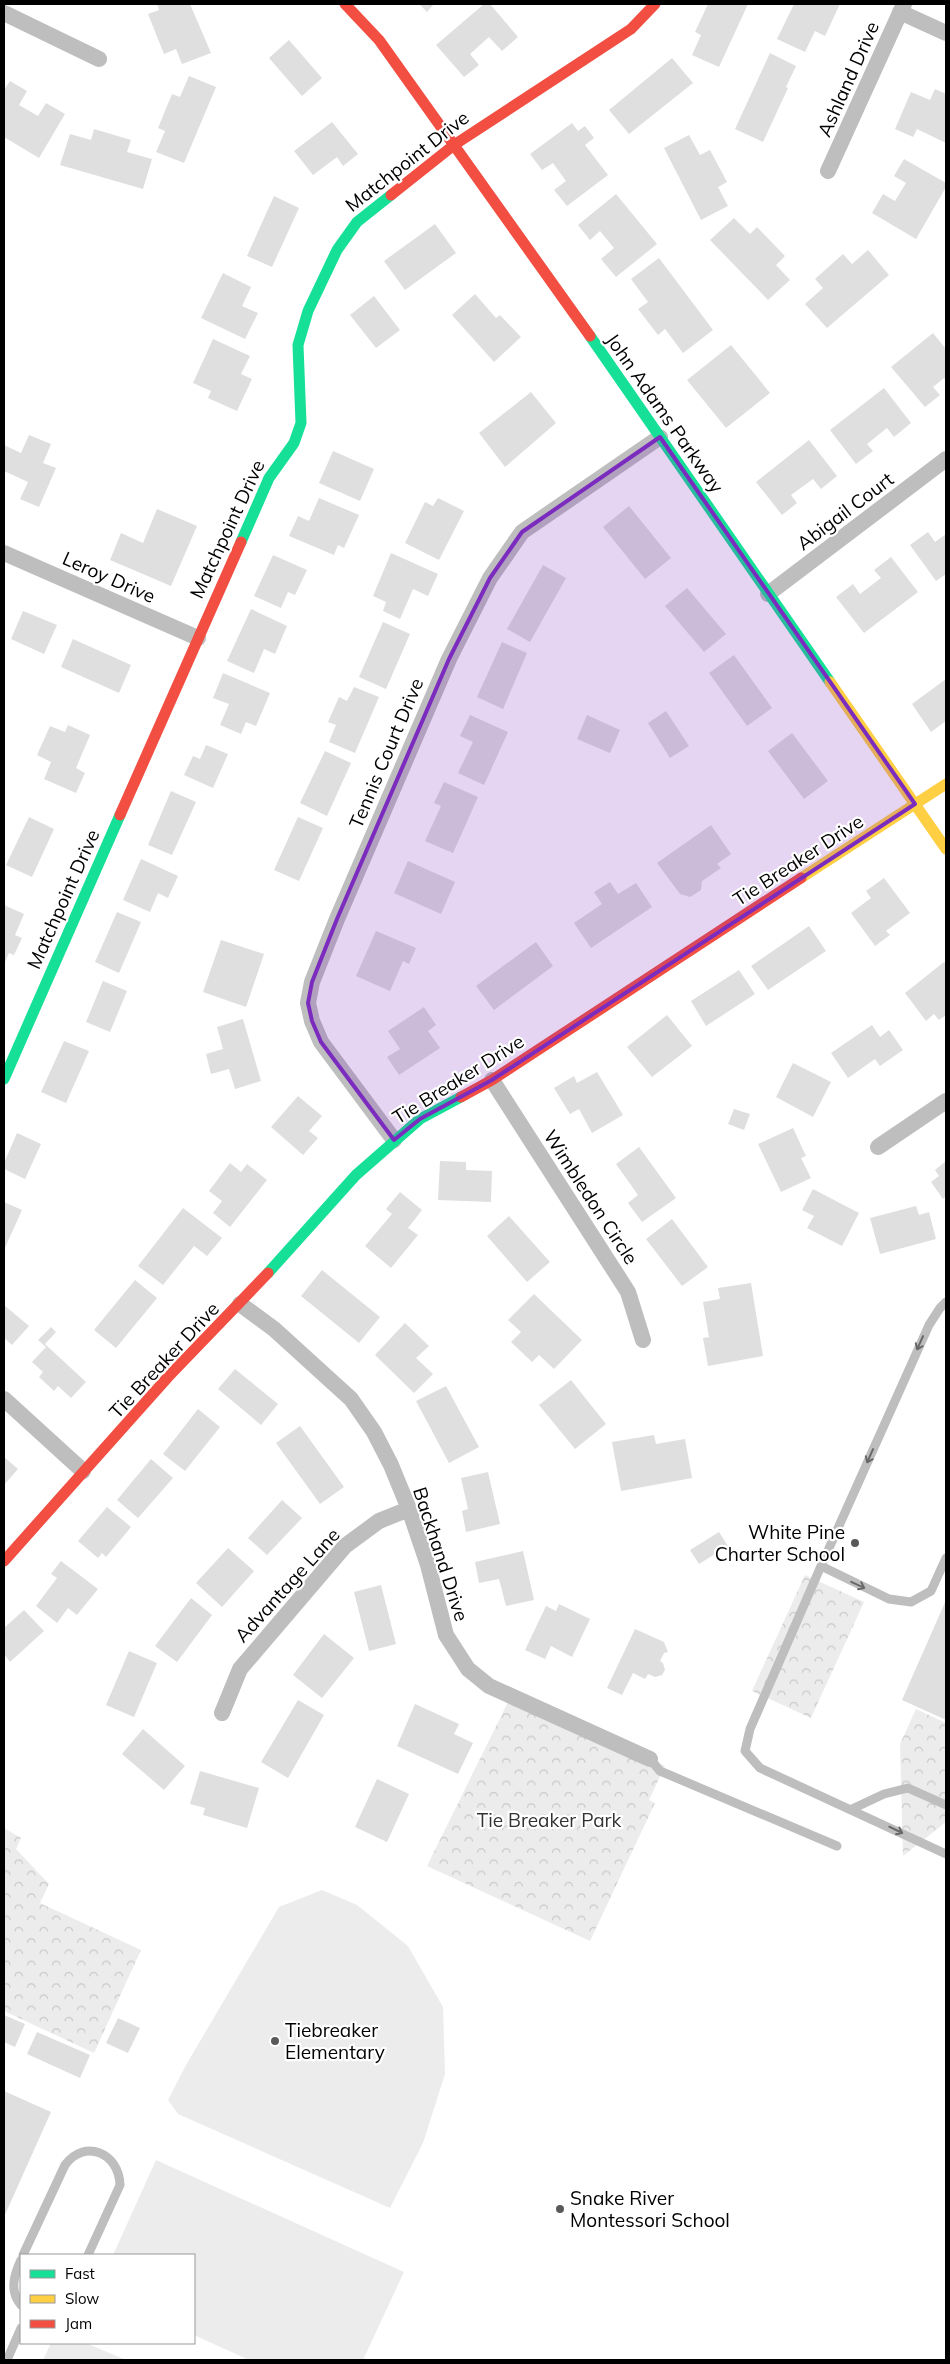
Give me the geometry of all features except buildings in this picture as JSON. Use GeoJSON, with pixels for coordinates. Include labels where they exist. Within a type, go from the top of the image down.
{"type":"FeatureCollection","features":[{"type":"Feature","properties":{"kind":"street","name":"John Adams Parkway"},"geometry":{"type":"LineString","coordinates":[[345,4],[379,40],[660,437],[946,849]]}},
{"type":"Feature","properties":{"kind":"street","name":"Matchpoint Drive"},"geometry":{"type":"LineString","coordinates":[[4,1079],[269,478],[294,443],[301,423],[298,345],[308,311],[337,250],[357,222],[454,146],[631,29],[655,4]]}},
{"type":"Feature","properties":{"kind":"street"},"geometry":{"type":"LineString","coordinates":[[902,8],[946,33]]}},
{"type":"Feature","properties":{"kind":"street","name":"Ashland Drive"},"geometry":{"type":"LineString","coordinates":[[828,172],[902,8]]}},
{"type":"Feature","properties":{"kind":"street"},"geometry":{"type":"LineString","coordinates":[[4,13],[99,59]]}},
{"type":"Feature","properties":{"kind":"street","name":"Tennis Court Drive"},"geometry":{"type":"LineString","coordinates":[[394,1140],[321,1042],[312,1021],[308,1003],[312,982],[340,910],[449,659],[490,578],[522,532],[660,437]]}},
{"type":"Feature","properties":{"kind":"street","name":"Abigail Court"},"geometry":{"type":"LineString","coordinates":[[768,594],[946,459]]}},
{"type":"Feature","properties":{"kind":"street","name":"Leroy Drive"},"geometry":{"type":"LineString","coordinates":[[4,553],[198,638]]}},
{"type":"Feature","properties":{"kind":"street","name":"Tie Breaker Drive"},"geometry":{"type":"LineString","coordinates":[[4,1561],[82,1471],[117,1436],[168,1377],[240,1304],[356,1175],[394,1140],[420,1119],[492,1080],[946,784]]}},
{"type":"Feature","properties":{"kind":"street","name":"Wimbledon Circle"},"geometry":{"type":"LineString","coordinates":[[492,1080],[628,1292],[643,1340]]}},
{"type":"Feature","properties":{"kind":"street"},"geometry":{"type":"LineString","coordinates":[[878,1147],[946,1101]]}},
{"type":"Feature","properties":{"kind":"street","name":"Backhand Drive"},"geometry":{"type":"LineString","coordinates":[[240,1304],[274,1329],[352,1399],[374,1432],[391,1465],[428,1565],[446,1635],[468,1669],[489,1686],[650,1759]]}},
{"type":"Feature","properties":{"kind":"street"},"geometry":{"type":"LineString","coordinates":[[4,1399],[82,1471]]}},
{"type":"Feature","properties":{"kind":"street","name":"Advantage Lane"},"geometry":{"type":"LineString","coordinates":[[222,1712],[240,1669],[345,1546],[378,1521],[408,1509]]}},
{"type":"Feature","properties":{"kind":"lane"},"geometry":{"type":"LineString","coordinates":[[946,1302],[929,1325],[820,1566],[750,1729],[745,1752],[760,1768],[946,1854]]}},
{"type":"Feature","properties":{"kind":"lane"},"geometry":{"type":"LineString","coordinates":[[820,1566],[888,1599],[911,1602],[931,1591],[946,1558]]}},
{"type":"Feature","properties":{"kind":"lane"},"geometry":{"type":"LineString","coordinates":[[650,1759],[660,1771],[837,1846]]}},
{"type":"Feature","properties":{"kind":"lane"},"geometry":{"type":"LineString","coordinates":[[852,1809],[884,1794],[908,1788],[946,1805]]}},
{"type":"Feature","properties":{"kind":"lane"},"geometry":{"type":"LineString","coordinates":[[24,2254],[65,2165],[72,2156],[94,2150],[106,2156],[115,2166],[120,2174],[120,2184],[88,2254]]}},
{"type":"Feature","properties":{"kind":"lane"},"geometry":{"type":"LineString","coordinates":[[20,2262],[14,2274],[15,2295],[20,2303]]}},
{"type":"Feature","properties":{"kind":"lane"},"geometry":{"type":"LineString","coordinates":[[7,2360],[20,2330]]}},
{"type":"Feature","properties":{"kind":"highlighted area"},"geometry":{"type":"Polygon","coordinates":[[[660,437],[915,804],[492,1080],[420,1119],[394,1140],[321,1042],[312,1021],[308,1003],[312,982],[337,919],[449,659],[490,578],[522,532],[660,437]]]}},
{"type":"Feature","properties":{"kind":"green space"},"geometry":{"type":"Polygon","coordinates":[[[805,1575],[864,1602],[811,1718],[752,1691],[805,1575]]]}},
{"type":"Feature","properties":{"kind":"green space","name":"Tie Breaker Park"},"geometry":{"type":"Polygon","coordinates":[[[511,1696],[665,1766],[649,1800],[655,1803],[590,1941],[427,1866],[511,1696]]]}},
{"type":"Feature","properties":{"kind":"green space"},"geometry":{"type":"Polygon","coordinates":[[[916,1709],[946,1723],[946,1822],[903,1856],[900,1744],[916,1709]]]}},
{"type":"Feature","properties":{"kind":"green space"},"geometry":{"type":"Polygon","coordinates":[[[4,1828],[21,1838],[16,1849],[49,1884],[40,1903],[141,1950],[94,2053],[4,2011],[4,1828]]]}},
{"type":"Feature","properties":{"kind":"green space"},"geometry":{"type":"Polygon","coordinates":[[[322,1890],[357,1905],[408,1946],[443,2007],[445,2074],[423,2143],[390,2208],[178,2114],[168,2100],[186,2065],[279,1907],[322,1890]]]}},
{"type":"Feature","properties":{"kind":"green space"},"geometry":{"type":"Polygon","coordinates":[[[156,2160],[404,2272],[363,2360],[249,2360],[195,2335],[195,2254],[113,2254],[156,2160]]]}},
{"type":"Feature","properties":{"kind":"green space"},"geometry":{"type":"Polygon","coordinates":[[[51,2344],[88,2344],[126,2360],[43,2360],[51,2344]]]}},
{"type":"Feature","properties":{"kind":"traffic: fast"},"geometry":{"type":"LineString","coordinates":[[241,542],[269,478],[294,443],[301,423],[298,345],[308,311],[337,250],[357,222],[391,195]]}},
{"type":"Feature","properties":{"kind":"traffic: fast"},"geometry":{"type":"LineString","coordinates":[[590,336],[830,682]]}},
{"type":"Feature","properties":{"kind":"traffic: fast"},"geometry":{"type":"LineString","coordinates":[[4,1079],[120,815]]}},
{"type":"Feature","properties":{"kind":"traffic: fast"},"geometry":{"type":"LineString","coordinates":[[268,1273],[356,1175],[420,1119],[461,1097]]}},
{"type":"Feature","properties":{"kind":"traffic: slow"},"geometry":{"type":"LineString","coordinates":[[830,682],[946,849]]}},
{"type":"Feature","properties":{"kind":"traffic: slow"},"geometry":{"type":"LineString","coordinates":[[801,878],[946,784]]}},
{"type":"Feature","properties":{"kind":"traffic: jam"},"geometry":{"type":"LineString","coordinates":[[345,4],[379,40],[590,336]]}},
{"type":"Feature","properties":{"kind":"traffic: jam"},"geometry":{"type":"LineString","coordinates":[[391,195],[454,145],[631,29],[655,4]]}},
{"type":"Feature","properties":{"kind":"traffic: jam"},"geometry":{"type":"LineString","coordinates":[[120,815],[241,542]]}},
{"type":"Feature","properties":{"kind":"traffic: jam"},"geometry":{"type":"LineString","coordinates":[[461,1097],[492,1080],[801,878]]}},
{"type":"Feature","properties":{"kind":"traffic: jam"},"geometry":{"type":"LineString","coordinates":[[4,1561],[168,1377],[268,1273]]}},
{"type":"Feature","properties":{"kind":"place","name":"White Pine Charter School"},"geometry":{"type":"Point","coordinates":[855,1543]}},
{"type":"Feature","properties":{"kind":"place","name":"Tiebreaker Elementary"},"geometry":{"type":"Point","coordinates":[275,2041]}},
{"type":"Feature","properties":{"kind":"place","name":"Snake River Montessori School"},"geometry":{"type":"Point","coordinates":[560,2209]}}]}
